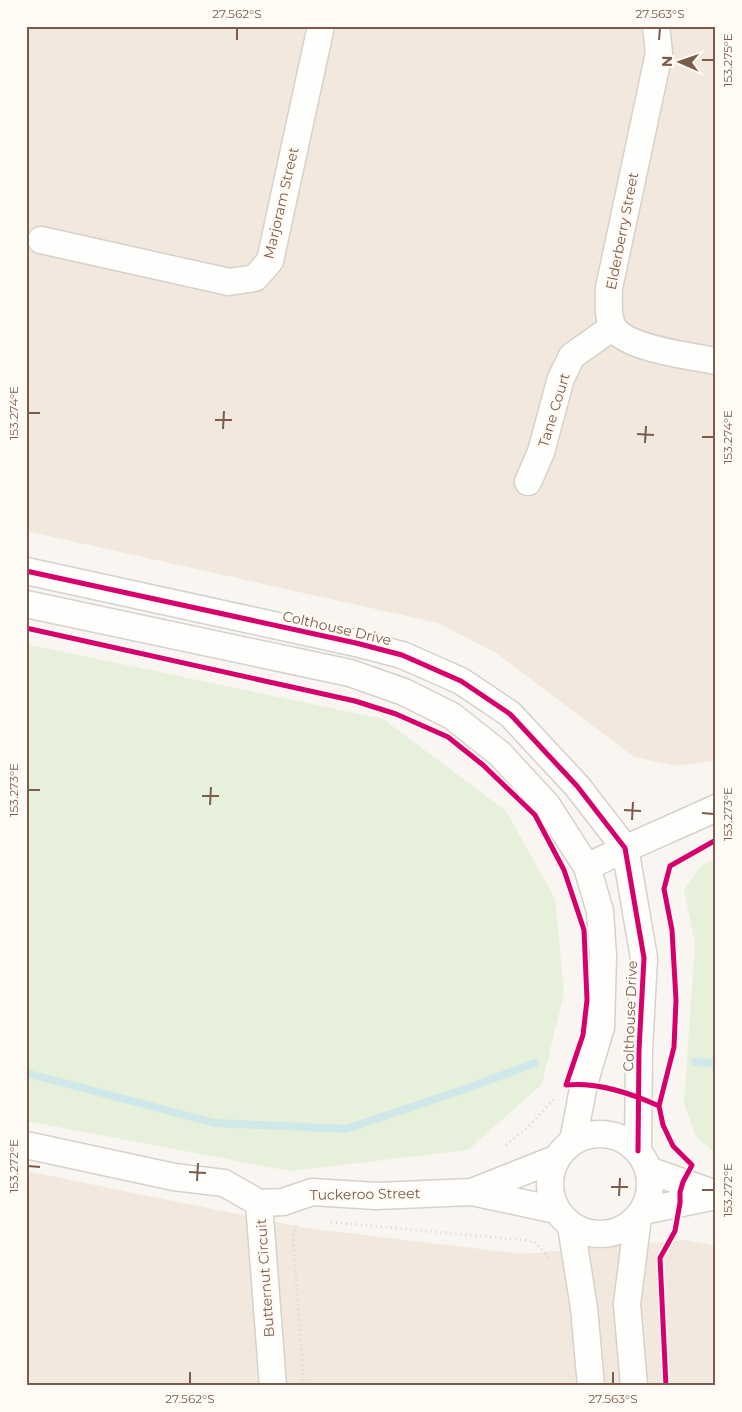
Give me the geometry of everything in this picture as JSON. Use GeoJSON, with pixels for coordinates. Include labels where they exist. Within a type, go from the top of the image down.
{"type":"FeatureCollection","features":[{"type":"Feature","properties":{"kind":"street","name":"Marjoram Street"},"geometry":{"type":"LineString","coordinates":[[41,240],[229,282],[255,278],[270,261],[322,26]]}},
{"type":"Feature","properties":{"kind":"street","name":"Elderberry Street"},"geometry":{"type":"LineString","coordinates":[[613,327],[609,309],[609,288],[659,53],[656,26]]}},
{"type":"Feature","properties":{"kind":"street"},"geometry":{"type":"LineString","coordinates":[[613,327],[625,338],[640,346],[716,361]]}},
{"type":"Feature","properties":{"kind":"street","name":"Tane Court"},"geometry":{"type":"LineString","coordinates":[[528,482],[541,452],[561,378],[572,356],[613,327]]}},
{"type":"Feature","properties":{"kind":"street","name":"Colthouse Drive"},"geometry":{"type":"LineString","coordinates":[[26,571],[402,655],[461,681],[510,714],[577,786],[624,848],[644,958],[639,1050],[643,1161]]}},
{"type":"Feature","properties":{"kind":"street","name":"Colthouse Drive"},"geometry":{"type":"LineString","coordinates":[[26,604],[350,673],[404,692],[452,716],[500,754],[547,805],[587,867],[600,911],[603,956],[601,1027],[575,1084],[573,1141]]}},
{"type":"Feature","properties":{"kind":"street"},"geometry":{"type":"LineString","coordinates":[[587,867],[624,848],[658,835],[716,808]]}},
{"type":"Feature","properties":{"kind":"street"},"geometry":{"type":"LineString","coordinates":[[591,1386],[584,1308],[563,1218],[549,1185],[555,1159],[573,1141],[596,1133],[619,1137],[643,1161],[716,1195]]}},
{"type":"Feature","properties":{"kind":"street","name":"Butternut Circuit"},"geometry":{"type":"LineString","coordinates":[[26,1145],[174,1177],[224,1183],[259,1203],[273,1386]]}},
{"type":"Feature","properties":{"kind":"street","name":"Tuckeroo Street"},"geometry":{"type":"LineString","coordinates":[[472,1192],[555,1159]]}},
{"type":"Feature","properties":{"kind":"street"},"geometry":{"type":"LineString","coordinates":[[634,1386],[627,1304],[641,1214],[650,1191],[643,1161]]}},
{"type":"Feature","properties":{"kind":"street","name":"Tuckeroo Street"},"geometry":{"type":"LineString","coordinates":[[259,1203],[283,1202],[312,1192],[376,1196],[472,1192],[563,1218]]}},
{"type":"Feature","properties":{"kind":"street"},"geometry":{"type":"LineString","coordinates":[[563,1218],[588,1234],[606,1235],[624,1229],[641,1214],[716,1195]]}},
{"type":"Feature","properties":{"kind":"path"},"geometry":{"type":"LineString","coordinates":[[506,1145],[575,1084]]}},
{"type":"Feature","properties":{"kind":"path"},"geometry":{"type":"LineString","coordinates":[[297,1221],[293,1237],[304,1386]]}},
{"type":"Feature","properties":{"kind":"path"},"geometry":{"type":"LineString","coordinates":[[326,1221],[534,1241],[554,1263]]}},
{"type":"Feature","properties":{"kind":"shaded area"},"geometry":{"type":"Polygon","coordinates":[[[26,26],[716,26],[716,760],[676,766],[634,757],[496,653],[438,623],[26,531],[26,26]]]}},
{"type":"Feature","properties":{"kind":"shaded area"},"geometry":{"type":"Polygon","coordinates":[[[26,1171],[306,1228],[522,1254],[686,1240],[716,1246],[716,1386],[26,1386],[26,1171]]]}},
{"type":"Feature","properties":{"kind":"green space"},"geometry":{"type":"Polygon","coordinates":[[[26,644],[383,719],[506,811],[555,899],[564,992],[542,1084],[468,1150],[290,1171],[26,1121],[26,644]]]}},
{"type":"Feature","properties":{"kind":"green space"},"geometry":{"type":"Polygon","coordinates":[[[716,858],[716,1153],[696,1137],[684,1103],[695,944],[684,890],[699,868],[716,858]]]}},
{"type":"Feature","properties":{"kind":"waterway"},"geometry":{"type":"LineString","coordinates":[[695,1062],[716,1063]]}},
{"type":"Feature","properties":{"kind":"waterway"},"geometry":{"type":"LineString","coordinates":[[26,1073],[215,1123],[346,1129],[535,1063]]}},
{"type":"Feature","properties":{"kind":"cycle path"},"geometry":{"type":"LineString","coordinates":[[26,571],[356,643],[402,655],[461,681],[510,714],[577,786],[625,848],[644,958],[639,1050],[638,1151]]}},
{"type":"Feature","properties":{"kind":"cycle path"},"geometry":{"type":"LineString","coordinates":[[26,628],[355,701],[396,714],[448,737],[483,765],[535,815],[564,870],[584,930],[587,1000],[583,1035],[566,1085],[602,1087],[637,1097],[659,1106]]}},
{"type":"Feature","properties":{"kind":"cycle path"},"geometry":{"type":"LineString","coordinates":[[666,1386],[660,1258],[675,1231],[680,1192],[692,1165],[673,1146],[663,1125],[659,1106],[674,1047],[676,1000],[672,930],[664,889],[670,866],[716,840]]}}]}
